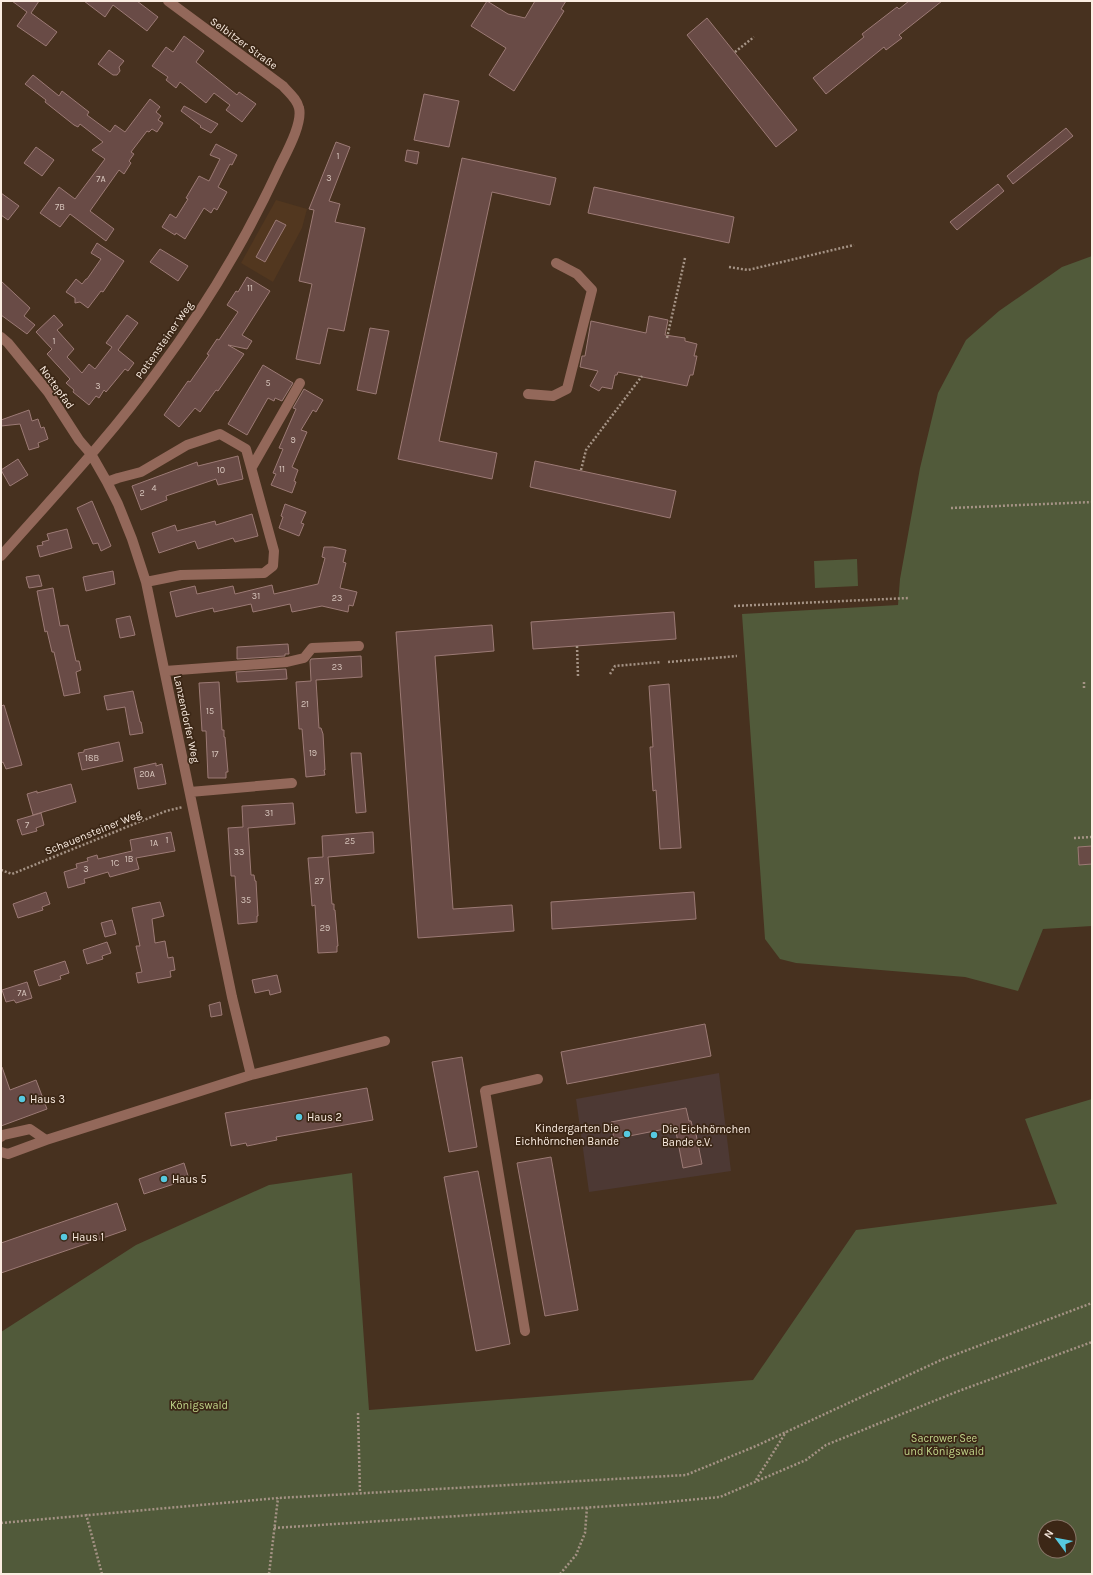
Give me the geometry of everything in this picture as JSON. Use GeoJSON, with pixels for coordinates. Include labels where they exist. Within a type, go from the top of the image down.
{"type":"FeatureCollection","features":[{"type":"Feature","properties":{"kind":"street","name":"Selbitzer Straße"},"geometry":{"type":"LineString","coordinates":[[168,1],[283,86],[296,100],[300,109]]}},
{"type":"Feature","properties":{"kind":"street","name":"Pottensteiner Weg"},"geometry":{"type":"LineString","coordinates":[[1,556],[91,454],[157,372],[211,293],[265,198],[291,141],[298,121],[300,109]]}},
{"type":"Feature","properties":{"kind":"street"},"geometry":{"type":"LineString","coordinates":[[528,394],[553,396],[567,389],[592,290],[577,274],[556,263]]}},
{"type":"Feature","properties":{"kind":"street","name":"Nottepfad"},"geometry":{"type":"LineString","coordinates":[[1,337],[8,342],[48,392],[79,440],[91,454]]}},
{"type":"Feature","properties":{"kind":"street"},"geometry":{"type":"LineString","coordinates":[[252,468],[300,383]]}},
{"type":"Feature","properties":{"kind":"street"},"geometry":{"type":"LineString","coordinates":[[107,482],[141,472],[187,445],[220,434],[246,449],[274,551],[273,566],[264,573],[181,575],[146,582]]}},
{"type":"Feature","properties":{"kind":"street","name":"Lanzendorfer Weg"},"geometry":{"type":"LineString","coordinates":[[91,454],[118,504],[132,539],[146,582],[232,997],[251,1075]]}},
{"type":"Feature","properties":{"kind":"street"},"geometry":{"type":"LineString","coordinates":[[165,671],[287,662],[304,658],[312,648],[359,646]]}},
{"type":"Feature","properties":{"kind":"street"},"geometry":{"type":"LineString","coordinates":[[190,792],[292,783]]}},
{"type":"Feature","properties":{"kind":"street"},"geometry":{"type":"LineString","coordinates":[[1,1152],[8,1154],[46,1140],[251,1075],[385,1041]]}},
{"type":"Feature","properties":{"kind":"street"},"geometry":{"type":"LineString","coordinates":[[525,1331],[485,1091],[538,1079]]}},
{"type":"Feature","properties":{"kind":"street"},"geometry":{"type":"LineString","coordinates":[[1,1137],[3,1135],[30,1129],[46,1140]]}},
{"type":"Feature","properties":{"kind":"path"},"geometry":{"type":"LineString","coordinates":[[735,52],[754,37]]}},
{"type":"Feature","properties":{"kind":"path"},"geometry":{"type":"LineString","coordinates":[[729,267],[748,270],[854,245]]}},
{"type":"Feature","properties":{"kind":"path"},"geometry":{"type":"LineString","coordinates":[[668,338],[685,258]]}},
{"type":"Feature","properties":{"kind":"path"},"geometry":{"type":"LineString","coordinates":[[581,470],[586,450],[642,376]]}},
{"type":"Feature","properties":{"kind":"path"},"geometry":{"type":"LineString","coordinates":[[951,508],[1092,502]]}},
{"type":"Feature","properties":{"kind":"path"},"geometry":{"type":"LineString","coordinates":[[734,606],[909,598]]}},
{"type":"Feature","properties":{"kind":"path"},"geometry":{"type":"LineString","coordinates":[[577,646],[578,676]]}},
{"type":"Feature","properties":{"kind":"path"},"geometry":{"type":"LineString","coordinates":[[668,662],[737,656]]}},
{"type":"Feature","properties":{"kind":"path"},"geometry":{"type":"LineString","coordinates":[[610,674],[615,666],[661,662]]}},
{"type":"Feature","properties":{"kind":"path"},"geometry":{"type":"LineString","coordinates":[[1084,682],[1084,688]]}},
{"type":"Feature","properties":{"kind":"path","name":"Schauensteiner Weg"},"geometry":{"type":"LineString","coordinates":[[1,870],[12,874],[166,811],[193,805]]}},
{"type":"Feature","properties":{"kind":"path"},"geometry":{"type":"LineString","coordinates":[[1074,838],[1092,837]]}},
{"type":"Feature","properties":{"kind":"path"},"geometry":{"type":"LineString","coordinates":[[1,1523],[86,1514],[278,1498],[686,1475],[786,1432],[941,1360],[1092,1303]]}},
{"type":"Feature","properties":{"kind":"path"},"geometry":{"type":"LineString","coordinates":[[274,1528],[720,1497],[806,1460],[826,1445],[956,1392],[1092,1342]]}},
{"type":"Feature","properties":{"kind":"path"},"geometry":{"type":"LineString","coordinates":[[358,1413],[360,1493]]}},
{"type":"Feature","properties":{"kind":"path"},"geometry":{"type":"LineString","coordinates":[[755,1482],[786,1432]]}},
{"type":"Feature","properties":{"kind":"path"},"geometry":{"type":"LineString","coordinates":[[269,1574],[278,1498]]}},
{"type":"Feature","properties":{"kind":"path"},"geometry":{"type":"LineString","coordinates":[[560,1574],[576,1555],[585,1533],[587,1507]]}},
{"type":"Feature","properties":{"kind":"path"},"geometry":{"type":"LineString","coordinates":[[86,1514],[102,1574]]}},
{"type":"Feature","properties":{"kind":"shaded area"},"geometry":{"type":"Polygon","coordinates":[[[276,200],[307,209],[302,228],[273,282],[241,263],[276,200]]]}},
{"type":"Feature","properties":{"kind":"shaded area","name":"Die Eichhörnchen Bande e.V."},"geometry":{"type":"Polygon","coordinates":[[[719,1073],[731,1171],[589,1192],[576,1099],[719,1073]]]}},
{"type":"Feature","properties":{"kind":"green space"},"geometry":{"type":"Polygon","coordinates":[[[1092,256],[1092,926],[1043,929],[1018,991],[965,977],[796,963],[780,959],[765,939],[742,614],[898,605],[900,579],[920,468],[938,393],[966,340],[999,311],[1062,267],[1092,256]]]}},
{"type":"Feature","properties":{"kind":"green space"},"geometry":{"type":"Polygon","coordinates":[[[857,559],[858,586],[815,588],[814,561],[857,559]]]}},
{"type":"Feature","properties":{"kind":"green space","name":"Königswald"},"geometry":{"type":"Polygon","coordinates":[[[1092,1099],[1092,1574],[1,1574],[1,1332],[136,1245],[269,1185],[352,1173],[369,1410],[753,1380],[856,1230],[1057,1204],[1025,1119],[1092,1099]]]}},
{"type":"Feature","properties":{"kind":"building"},"geometry":{"type":"Polygon","coordinates":[[[12,1],[39,1],[31,13],[57,32],[46,46],[17,26],[27,12],[12,1]]]}},
{"type":"Feature","properties":{"kind":"building"},"geometry":{"type":"Polygon","coordinates":[[[84,1],[137,1],[158,17],[147,31],[113,5],[105,17],[84,1]]]}},
{"type":"Feature","properties":{"kind":"building"},"geometry":{"type":"Polygon","coordinates":[[[487,1],[508,14],[525,18],[535,1],[566,1],[561,9],[564,11],[514,91],[489,75],[506,48],[471,26],[487,1]]]}},
{"type":"Feature","properties":{"kind":"building"},"geometry":{"type":"Polygon","coordinates":[[[909,1],[942,1],[899,35],[902,38],[886,50],[884,47],[826,94],[813,78],[864,37],[862,34],[897,7],[899,9],[909,1]]]}},
{"type":"Feature","properties":{"kind":"building"},"geometry":{"type":"Polygon","coordinates":[[[707,18],[797,130],[776,147],[687,35],[707,18]]]}},
{"type":"Feature","properties":{"kind":"building"},"geometry":{"type":"Polygon","coordinates":[[[184,36],[204,51],[196,62],[237,95],[239,92],[256,104],[242,122],[226,110],[230,105],[214,93],[206,103],[180,82],[176,88],[166,80],[168,77],[152,66],[166,47],[173,52],[184,36]]]}},
{"type":"Feature","properties":{"kind":"building"},"geometry":{"type":"Polygon","coordinates":[[[109,50],[124,61],[119,67],[120,71],[117,75],[113,75],[98,64],[109,50]]]}},
{"type":"Feature","properties":{"kind":"building"},"geometry":{"type":"Polygon","coordinates":[[[33,75],[59,96],[62,91],[89,112],[87,115],[110,132],[115,125],[125,132],[150,99],[160,107],[156,112],[161,116],[158,120],[163,123],[157,132],[152,129],[149,132],[147,131],[131,152],[134,154],[129,161],[131,163],[124,174],[119,170],[90,211],[114,229],[106,241],[70,214],[60,227],[40,213],[59,187],[75,199],[105,159],[92,150],[103,142],[80,124],[78,127],[74,125],[45,102],[46,100],[25,84],[33,75]]]}},
{"type":"Feature","properties":{"kind":"building"},"geometry":{"type":"Polygon","coordinates":[[[424,94],[459,101],[449,147],[414,140],[424,94]]]}},
{"type":"Feature","properties":{"kind":"building"},"geometry":{"type":"Polygon","coordinates":[[[184,106],[218,124],[211,133],[200,127],[201,126],[181,111],[184,106]]]}},
{"type":"Feature","properties":{"kind":"building"},"geometry":{"type":"Polygon","coordinates":[[[1066,128],[1073,136],[1013,184],[1007,176],[1066,128]]]}},
{"type":"Feature","properties":{"kind":"building"},"geometry":{"type":"Polygon","coordinates":[[[336,142],[350,147],[329,201],[340,204],[335,222],[365,228],[344,331],[328,328],[320,364],[296,359],[312,284],[299,281],[314,210],[309,209],[336,142]]]}},
{"type":"Feature","properties":{"kind":"building"},"geometry":{"type":"Polygon","coordinates":[[[216,144],[237,155],[232,165],[230,164],[218,187],[227,192],[217,210],[214,208],[211,213],[204,208],[185,239],[162,227],[170,214],[176,218],[188,199],[186,198],[199,176],[209,181],[220,159],[210,155],[216,144]]]}},
{"type":"Feature","properties":{"kind":"building"},"geometry":{"type":"Polygon","coordinates":[[[36,147],[54,160],[42,176],[24,163],[36,147]]]}},
{"type":"Feature","properties":{"kind":"building"},"geometry":{"type":"Polygon","coordinates":[[[407,150],[419,152],[417,164],[405,161],[407,150]]]}},
{"type":"Feature","properties":{"kind":"building"},"geometry":{"type":"Polygon","coordinates":[[[462,158],[556,178],[550,205],[492,192],[439,441],[497,453],[492,479],[398,459],[462,158]]]}},
{"type":"Feature","properties":{"kind":"building"},"geometry":{"type":"Polygon","coordinates":[[[998,184],[1004,191],[957,230],[950,222],[998,184]]]}},
{"type":"Feature","properties":{"kind":"building"},"geometry":{"type":"Polygon","coordinates":[[[594,187],[734,217],[729,243],[588,213],[594,187]]]}},
{"type":"Feature","properties":{"kind":"building"},"geometry":{"type":"Polygon","coordinates":[[[1,193],[19,206],[8,220],[1,215],[1,193]]]}},
{"type":"Feature","properties":{"kind":"building"},"geometry":{"type":"Polygon","coordinates":[[[276,220],[286,225],[265,262],[256,257],[276,220]]]}},
{"type":"Feature","properties":{"kind":"building"},"geometry":{"type":"Polygon","coordinates":[[[97,243],[124,261],[103,292],[101,291],[88,308],[80,302],[75,303],[75,298],[66,292],[76,279],[82,284],[101,259],[91,253],[97,243]]]}},
{"type":"Feature","properties":{"kind":"building"},"geometry":{"type":"Polygon","coordinates":[[[160,249],[188,266],[178,281],[150,262],[160,249]]]}},
{"type":"Feature","properties":{"kind":"building"},"geometry":{"type":"Polygon","coordinates":[[[247,277],[270,291],[242,335],[252,341],[247,349],[228,345],[244,354],[218,391],[216,390],[200,412],[195,408],[179,427],[164,415],[188,381],[190,382],[209,355],[207,354],[217,339],[219,340],[238,312],[227,305],[236,291],[238,292],[247,277]]]}},
{"type":"Feature","properties":{"kind":"building"},"geometry":{"type":"Polygon","coordinates":[[[1,281],[30,308],[24,316],[35,325],[27,334],[1,315],[1,281]]]}},
{"type":"Feature","properties":{"kind":"building"},"geometry":{"type":"Polygon","coordinates":[[[54,315],[63,325],[57,330],[74,349],[67,357],[82,373],[89,364],[95,369],[112,347],[106,343],[127,315],[138,323],[118,350],[134,363],[128,371],[125,369],[106,392],[104,390],[99,398],[96,396],[89,405],[73,392],[74,390],[66,383],[70,379],[47,354],[52,349],[36,332],[54,315]]]}},
{"type":"Feature","properties":{"kind":"building"},"geometry":{"type":"Polygon","coordinates":[[[649,316],[668,320],[665,335],[685,338],[685,341],[697,344],[694,356],[697,356],[693,375],[690,375],[687,386],[618,372],[617,375],[615,375],[612,389],[602,387],[599,391],[590,386],[598,371],[580,367],[582,356],[585,356],[591,321],[646,333],[649,316]]]}},
{"type":"Feature","properties":{"kind":"building"},"geometry":{"type":"Polygon","coordinates":[[[370,328],[389,331],[376,394],[357,390],[370,328]]]}},
{"type":"Feature","properties":{"kind":"building"},"geometry":{"type":"Polygon","coordinates":[[[263,365],[293,383],[282,401],[275,398],[274,401],[268,398],[247,435],[228,424],[263,365]]]}},
{"type":"Feature","properties":{"kind":"building"},"geometry":{"type":"Polygon","coordinates":[[[304,389],[323,400],[316,412],[313,410],[301,430],[307,432],[292,467],[298,470],[292,493],[271,485],[276,474],[273,473],[283,449],[279,448],[296,409],[293,408],[304,389]]]}},
{"type":"Feature","properties":{"kind":"building"},"geometry":{"type":"Polygon","coordinates":[[[29,410],[32,421],[38,419],[41,428],[44,427],[48,439],[38,443],[39,447],[29,450],[20,424],[1,426],[1,420],[29,410]]]}},
{"type":"Feature","properties":{"kind":"building"},"geometry":{"type":"Polygon","coordinates":[[[238,456],[243,479],[218,485],[216,479],[166,496],[167,500],[141,510],[132,486],[197,462],[198,466],[238,456]]]}},
{"type":"Feature","properties":{"kind":"building"},"geometry":{"type":"Polygon","coordinates":[[[18,459],[28,475],[10,486],[1,470],[18,459]]]}},
{"type":"Feature","properties":{"kind":"building"},"geometry":{"type":"Polygon","coordinates":[[[535,461],[676,491],[670,518],[530,487],[535,461]]]}},
{"type":"Feature","properties":{"kind":"building"},"geometry":{"type":"Polygon","coordinates":[[[92,501],[111,546],[101,551],[98,543],[93,544],[77,508],[92,501]]]}},
{"type":"Feature","properties":{"kind":"building"},"geometry":{"type":"Polygon","coordinates":[[[285,504],[306,512],[301,523],[304,524],[299,536],[279,528],[283,517],[281,516],[285,504]]]}},
{"type":"Feature","properties":{"kind":"building"},"geometry":{"type":"Polygon","coordinates":[[[252,514],[258,536],[235,542],[233,538],[198,549],[195,541],[159,553],[152,533],[175,525],[177,531],[215,521],[216,525],[252,514]]]}},
{"type":"Feature","properties":{"kind":"building"},"geometry":{"type":"Polygon","coordinates":[[[67,529],[72,548],[40,557],[37,546],[43,545],[42,542],[49,540],[47,534],[67,529]]]}},
{"type":"Feature","properties":{"kind":"building"},"geometry":{"type":"Polygon","coordinates":[[[324,547],[333,547],[346,550],[343,562],[346,563],[340,588],[357,592],[353,606],[349,605],[348,612],[322,606],[292,612],[290,604],[253,612],[251,604],[214,612],[213,608],[176,617],[170,592],[195,586],[197,594],[233,586],[235,594],[272,585],[274,594],[318,584],[325,558],[322,557],[324,547]]]}},
{"type":"Feature","properties":{"kind":"building"},"geometry":{"type":"Polygon","coordinates":[[[113,571],[115,584],[86,591],[83,577],[113,571]]]}},
{"type":"Feature","properties":{"kind":"building"},"geometry":{"type":"Polygon","coordinates":[[[39,575],[42,586],[29,588],[26,577],[39,575]]]}},
{"type":"Feature","properties":{"kind":"building"},"geometry":{"type":"Polygon","coordinates":[[[53,588],[60,626],[68,625],[76,661],[79,661],[81,670],[76,672],[80,693],[64,696],[54,652],[52,652],[47,631],[45,632],[37,591],[53,588]]]}},
{"type":"Feature","properties":{"kind":"building"},"geometry":{"type":"Polygon","coordinates":[[[674,612],[676,639],[533,649],[531,622],[674,612]]]}},
{"type":"Feature","properties":{"kind":"building"},"geometry":{"type":"Polygon","coordinates":[[[130,616],[135,635],[120,638],[116,619],[130,616]]]}},
{"type":"Feature","properties":{"kind":"building"},"geometry":{"type":"Polygon","coordinates":[[[492,625],[494,651],[435,656],[453,909],[512,905],[514,931],[418,938],[396,632],[492,625]]]}},
{"type":"Feature","properties":{"kind":"building"},"geometry":{"type":"Polygon","coordinates":[[[288,644],[289,654],[285,654],[285,656],[237,659],[237,647],[288,644]]]}},
{"type":"Feature","properties":{"kind":"building"},"geometry":{"type":"Polygon","coordinates":[[[361,656],[362,677],[316,680],[319,728],[321,728],[323,734],[325,775],[306,777],[302,729],[299,729],[296,682],[311,681],[311,659],[361,656]]]}},
{"type":"Feature","properties":{"kind":"building"},"geometry":{"type":"Polygon","coordinates":[[[286,669],[287,679],[237,682],[236,672],[286,669]]]}},
{"type":"Feature","properties":{"kind":"building"},"geometry":{"type":"Polygon","coordinates":[[[219,682],[222,730],[224,730],[225,737],[228,772],[226,772],[226,778],[208,778],[206,731],[202,731],[199,683],[219,682]]]}},
{"type":"Feature","properties":{"kind":"building"},"geometry":{"type":"Polygon","coordinates":[[[669,684],[681,848],[660,849],[656,790],[653,791],[650,747],[653,747],[649,686],[669,684]]]}},
{"type":"Feature","properties":{"kind":"building"},"geometry":{"type":"Polygon","coordinates":[[[133,691],[143,733],[130,735],[125,707],[107,710],[104,696],[133,691]]]}},
{"type":"Feature","properties":{"kind":"building"},"geometry":{"type":"Polygon","coordinates":[[[4,705],[22,765],[6,769],[3,762],[1,763],[1,706],[4,705]]]}},
{"type":"Feature","properties":{"kind":"building"},"geometry":{"type":"Polygon","coordinates":[[[119,742],[123,761],[82,770],[78,753],[84,752],[84,750],[119,742]]]}},
{"type":"Feature","properties":{"kind":"building"},"geometry":{"type":"Polygon","coordinates":[[[351,753],[361,753],[366,812],[356,813],[351,753]]]}},
{"type":"Feature","properties":{"kind":"building"},"geometry":{"type":"Polygon","coordinates":[[[156,763],[156,766],[162,764],[166,784],[138,789],[134,768],[156,763]]]}},
{"type":"Feature","properties":{"kind":"building"},"geometry":{"type":"Polygon","coordinates":[[[71,784],[76,802],[33,815],[27,794],[37,791],[37,793],[71,784]]]}},
{"type":"Feature","properties":{"kind":"building"},"geometry":{"type":"Polygon","coordinates":[[[293,803],[295,824],[248,828],[251,875],[254,875],[256,881],[258,916],[257,922],[238,924],[235,876],[231,876],[228,828],[243,827],[242,806],[293,803]]]}},
{"type":"Feature","properties":{"kind":"building"},"geometry":{"type":"Polygon","coordinates":[[[41,813],[44,825],[36,828],[37,831],[22,835],[17,820],[41,813]]]}},
{"type":"Feature","properties":{"kind":"building"},"geometry":{"type":"Polygon","coordinates":[[[171,832],[175,851],[136,858],[139,869],[110,877],[108,872],[84,879],[85,883],[68,888],[64,872],[77,868],[76,864],[88,861],[87,858],[97,855],[98,859],[132,851],[130,840],[171,832]]]}},
{"type":"Feature","properties":{"kind":"building"},"geometry":{"type":"Polygon","coordinates":[[[373,832],[374,853],[328,857],[332,904],[334,904],[335,910],[338,946],[337,952],[318,953],[315,905],[312,906],[308,858],[323,857],[322,836],[373,832]]]}},
{"type":"Feature","properties":{"kind":"building"},"geometry":{"type":"Polygon","coordinates":[[[1092,846],[1092,864],[1079,865],[1078,847],[1092,846]]]}},
{"type":"Feature","properties":{"kind":"building"},"geometry":{"type":"Polygon","coordinates":[[[46,892],[50,904],[42,907],[43,910],[18,918],[13,904],[46,892]]]}},
{"type":"Feature","properties":{"kind":"building"},"geometry":{"type":"Polygon","coordinates":[[[694,892],[696,919],[552,929],[551,902],[694,892]]]}},
{"type":"Feature","properties":{"kind":"building"},"geometry":{"type":"Polygon","coordinates":[[[160,902],[164,916],[152,919],[155,943],[165,941],[168,958],[173,957],[175,970],[170,971],[171,977],[138,983],[136,973],[142,972],[136,946],[140,946],[132,908],[160,902]]]}},
{"type":"Feature","properties":{"kind":"building"},"geometry":{"type":"Polygon","coordinates":[[[112,920],[116,934],[105,937],[101,923],[112,920]]]}},
{"type":"Feature","properties":{"kind":"building"},"geometry":{"type":"Polygon","coordinates":[[[107,942],[111,953],[102,956],[103,959],[87,964],[83,950],[107,942]]]}},
{"type":"Feature","properties":{"kind":"building"},"geometry":{"type":"Polygon","coordinates":[[[65,961],[69,973],[60,976],[61,979],[39,986],[34,971],[65,961]]]}},
{"type":"Feature","properties":{"kind":"building"},"geometry":{"type":"Polygon","coordinates":[[[277,975],[281,992],[270,995],[269,990],[255,993],[252,980],[277,975]]]}},
{"type":"Feature","properties":{"kind":"building"},"geometry":{"type":"Polygon","coordinates":[[[27,982],[32,998],[16,1003],[14,1000],[6,1002],[2,990],[27,982]]]}},
{"type":"Feature","properties":{"kind":"building"},"geometry":{"type":"Polygon","coordinates":[[[220,1002],[222,1015],[211,1017],[209,1005],[220,1002]]]}},
{"type":"Feature","properties":{"kind":"building"},"geometry":{"type":"Polygon","coordinates":[[[705,1024],[711,1056],[567,1084],[561,1052],[705,1024]]]}},
{"type":"Feature","properties":{"kind":"building"},"geometry":{"type":"Polygon","coordinates":[[[462,1057],[477,1147],[449,1152],[432,1062],[462,1057]]]}},
{"type":"Feature","properties":{"kind":"building","name":"Haus 3"},"geometry":{"type":"Polygon","coordinates":[[[1,1067],[10,1090],[36,1080],[47,1109],[1,1126],[1,1067]]]}},
{"type":"Feature","properties":{"kind":"building","name":"Haus 2"},"geometry":{"type":"Polygon","coordinates":[[[367,1088],[373,1120],[276,1137],[277,1140],[247,1146],[246,1143],[231,1146],[225,1113],[367,1088]]]}},
{"type":"Feature","properties":{"kind":"building","name":"Kindergarten Die Eichhörnchen Bande"},"geometry":{"type":"Polygon","coordinates":[[[686,1108],[689,1121],[691,1121],[693,1129],[695,1129],[702,1164],[683,1168],[675,1127],[614,1139],[611,1122],[686,1108]]]}},
{"type":"Feature","properties":{"kind":"building"},"geometry":{"type":"Polygon","coordinates":[[[551,1157],[578,1310],[545,1316],[517,1163],[551,1157]]]}},
{"type":"Feature","properties":{"kind":"building","name":"Haus 5"},"geometry":{"type":"Polygon","coordinates":[[[184,1163],[189,1179],[144,1194],[139,1179],[184,1163]]]}},
{"type":"Feature","properties":{"kind":"building"},"geometry":{"type":"Polygon","coordinates":[[[478,1171],[510,1344],[476,1351],[444,1177],[478,1171]]]}},
{"type":"Feature","properties":{"kind":"building","name":"Haus 1"},"geometry":{"type":"Polygon","coordinates":[[[117,1203],[126,1230],[1,1273],[1,1243],[117,1203]]]}},
{"type":"Feature","properties":{"kind":"place","name":"Haus 3"},"geometry":{"type":"Point","coordinates":[22,1099]}},
{"type":"Feature","properties":{"kind":"place","name":"Haus 2"},"geometry":{"type":"Point","coordinates":[299,1117]}},
{"type":"Feature","properties":{"kind":"place","name":"Kindergarten Die Eichhörnchen Bande"},"geometry":{"type":"Point","coordinates":[627,1134]}},
{"type":"Feature","properties":{"kind":"place","name":"Die Eichhörnchen Bande e.V."},"geometry":{"type":"Point","coordinates":[654,1135]}},
{"type":"Feature","properties":{"kind":"place","name":"Haus 5"},"geometry":{"type":"Point","coordinates":[164,1179]}},
{"type":"Feature","properties":{"kind":"place","name":"Haus 1"},"geometry":{"type":"Point","coordinates":[64,1237]}},
{"type":"Feature","properties":{"kind":"park label","name":"Sacrower See und Königswald"},"geometry":{"type":"Point","coordinates":[944,1444]}}]}
